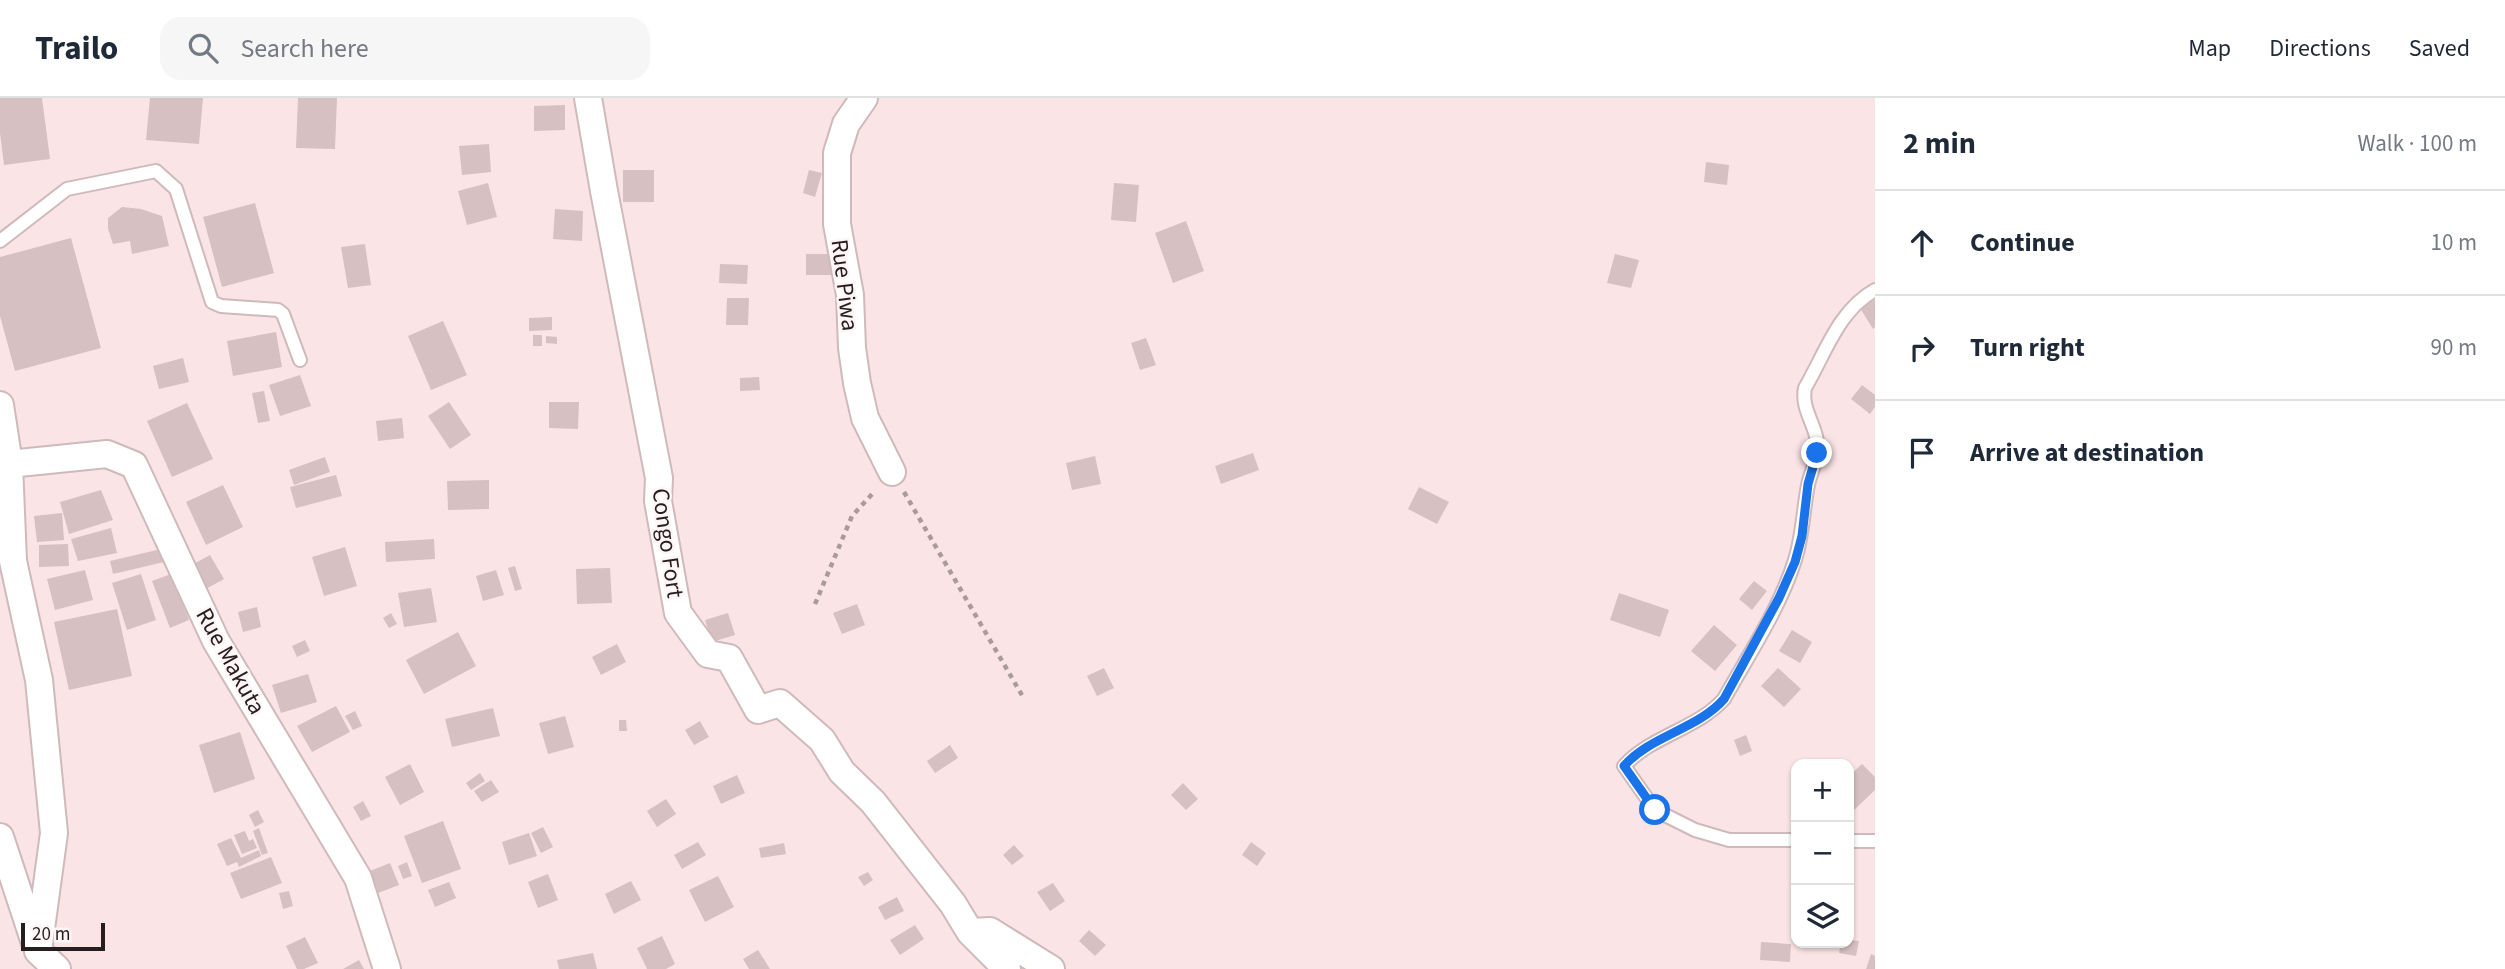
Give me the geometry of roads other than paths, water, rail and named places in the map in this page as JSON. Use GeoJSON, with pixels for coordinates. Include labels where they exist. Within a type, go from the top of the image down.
{"type":"FeatureCollection","features":[{"type":"Feature","properties":{"kind":"street","name":"Congo Fort"},"geometry":{"type":"LineString","coordinates":[[588,98],[659,478],[658,501],[678,613],[708,654],[729,658],[758,710],[780,703],[822,740],[842,772],[873,802],[953,904],[970,932],[1007,969]]}},
{"type":"Feature","properties":{"kind":"street","name":"Rue Piwa"},"geometry":{"type":"LineString","coordinates":[[864,98],[846,124],[837,153],[837,224],[850,295],[852,348],[857,383],[865,418],[892,471]]}},
{"type":"Feature","properties":{"kind":"street"},"geometry":{"type":"LineString","coordinates":[[0,405],[9,464],[13,561],[39,680],[54,833],[45,963]]}},
{"type":"Feature","properties":{"kind":"street","name":"Rue Makuta"},"geometry":{"type":"LineString","coordinates":[[9,464],[107,454],[134,465],[216,641],[358,878],[387,969]]}},
{"type":"Feature","properties":{"kind":"street"},"geometry":{"type":"LineString","coordinates":[[0,836],[45,963]]}},
{"type":"Feature","properties":{"kind":"street"},"geometry":{"type":"LineString","coordinates":[[970,932],[990,931],[1051,969]]}},
{"type":"Feature","properties":{"kind":"lane"},"geometry":{"type":"LineString","coordinates":[[0,241],[67,189],[156,171],[176,189],[212,302],[221,306],[278,310],[283,314],[300,360]]}},
{"type":"Feature","properties":{"kind":"lane"},"geometry":{"type":"LineString","coordinates":[[1791,841],[1730,840],[1695,830],[1655,810],[1624,766],[1642,752],[1714,710],[1724,699],[1779,598],[1795,562],[1802,536],[1808,484],[1817,453],[1818,436],[1804,408],[1805,387],[1843,317],[1856,302],[1875,290]]}},
{"type":"Feature","properties":{"kind":"lane"},"geometry":{"type":"LineString","coordinates":[[1854,841],[1875,841]]}}]}
